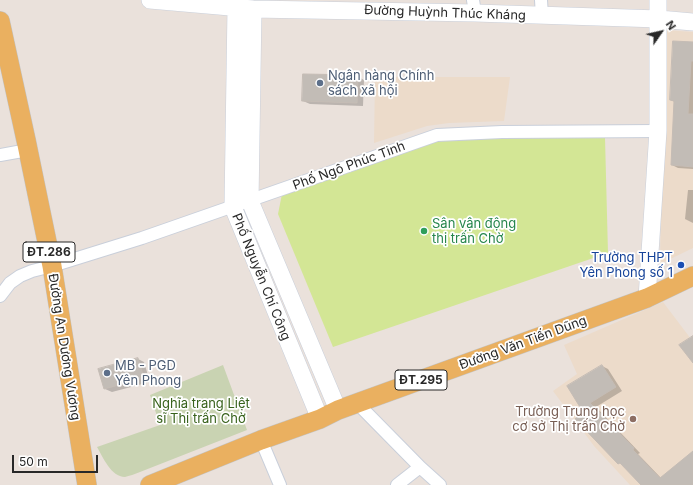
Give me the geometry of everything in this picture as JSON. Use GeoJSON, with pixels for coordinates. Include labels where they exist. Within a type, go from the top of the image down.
{"type":"FeatureCollection","features":[{"type":"Feature","properties":{"kind":"main road","name":"Đường Huỳnh Thúc Kháng"},"geometry":{"type":"LineString","coordinates":[[150,0],[253,9],[474,7],[542,8],[693,22]]}},
{"type":"Feature","properties":{"kind":"main road"},"geometry":{"type":"LineString","coordinates":[[647,298],[658,131],[658,0]]}},
{"type":"Feature","properties":{"kind":"main road","name":"Phố Nguyễn Chí Công"},"geometry":{"type":"LineString","coordinates":[[236,8],[232,207],[320,419]]}},
{"type":"Feature","properties":{"kind":"main road","name":"Phố Nguyễn Chí Công"},"geometry":{"type":"LineString","coordinates":[[253,9],[250,201],[338,410]]}},
{"type":"Feature","properties":{"kind":"main road","name":"Đường An Dương Vương"},"geometry":{"type":"LineString","coordinates":[[0,21],[52,266],[86,485]]}},
{"type":"Feature","properties":{"kind":"main road","name":"Đường Văn Tiến Dũng"},"geometry":{"type":"LineString","coordinates":[[150,485],[261,440],[320,419],[338,410],[647,298],[693,276]]}},
{"type":"Feature","properties":{"kind":"street","name":"Phố Ngô Phúc Tinh"},"geometry":{"type":"LineString","coordinates":[[0,296],[10,283],[32,270],[52,266],[142,238],[437,135],[502,132],[658,131]]}},
{"type":"Feature","properties":{"kind":"street"},"geometry":{"type":"LineString","coordinates":[[0,155],[28,150]]}},
{"type":"Feature","properties":{"kind":"street"},"geometry":{"type":"LineString","coordinates":[[357,403],[420,467],[440,485]]}},
{"type":"Feature","properties":{"kind":"street"},"geometry":{"type":"LineString","coordinates":[[261,440],[280,485]]}},
{"type":"Feature","properties":{"kind":"street"},"geometry":{"type":"LineString","coordinates":[[398,485],[420,467]]}},
{"type":"Feature","properties":{"kind":"shaded area"},"geometry":{"type":"Polygon","coordinates":[[[664,30],[693,32],[693,248],[660,264],[664,30]]]}},
{"type":"Feature","properties":{"kind":"shaded area"},"geometry":{"type":"Polygon","coordinates":[[[375,77],[510,77],[504,121],[449,123],[427,126],[374,143],[375,77]]]}},
{"type":"Feature","properties":{"kind":"shaded area","name":"Trường Trung học cơ sở Thị trấn Chờ"},"geometry":{"type":"Polygon","coordinates":[[[663,302],[691,339],[693,338],[693,485],[630,485],[594,446],[553,391],[577,374],[564,345],[663,302]]]}},
{"type":"Feature","properties":{"kind":"green space"},"geometry":{"type":"Polygon","coordinates":[[[488,137],[605,138],[608,253],[333,347],[278,214],[282,194],[440,139],[488,137]]]}},
{"type":"Feature","properties":{"kind":"green space","name":"Nghĩa trang Liệt sĩ Thị trấn Chờ"},"geometry":{"type":"Polygon","coordinates":[[[223,365],[247,430],[125,477],[116,474],[112,470],[97,447],[160,425],[150,395],[223,365]]]}},
{"type":"Feature","properties":{"kind":"building"},"geometry":{"type":"Polygon","coordinates":[[[673,41],[693,42],[693,61],[691,61],[688,114],[693,114],[693,167],[671,165],[674,101],[670,100],[673,41]]]}},
{"type":"Feature","properties":{"kind":"building"},"geometry":{"type":"Polygon","coordinates":[[[303,74],[358,75],[357,103],[302,101],[303,74]]]}},
{"type":"Feature","properties":{"kind":"building"},"geometry":{"type":"Polygon","coordinates":[[[693,336],[693,363],[679,345],[693,336]]]}},
{"type":"Feature","properties":{"kind":"building"},"geometry":{"type":"Polygon","coordinates":[[[138,358],[144,378],[104,389],[98,369],[138,358]]]}},
{"type":"Feature","properties":{"kind":"building"},"geometry":{"type":"Polygon","coordinates":[[[602,365],[616,387],[590,403],[634,448],[633,450],[660,478],[693,451],[693,485],[641,485],[620,463],[618,464],[575,419],[583,412],[567,386],[602,365]]]}},
{"type":"Feature","properties":{"kind":"place","name":"Ngân hàng Chính sách xã hội"},"geometry":{"type":"Point","coordinates":[320,83]}},
{"type":"Feature","properties":{"kind":"place","name":"Sân vận động thị trấn Chờ"},"geometry":{"type":"Point","coordinates":[424,231]}},
{"type":"Feature","properties":{"kind":"place","name":"Trường THPT Yên Phong số 1"},"geometry":{"type":"Point","coordinates":[681,265]}},
{"type":"Feature","properties":{"kind":"place","name":"MB - PGD Yên Phong"},"geometry":{"type":"Point","coordinates":[107,373]}},
{"type":"Feature","properties":{"kind":"place","name":"Trường Trung học cơ sở Thị trấn Chờ"},"geometry":{"type":"Point","coordinates":[633,419]}}]}
